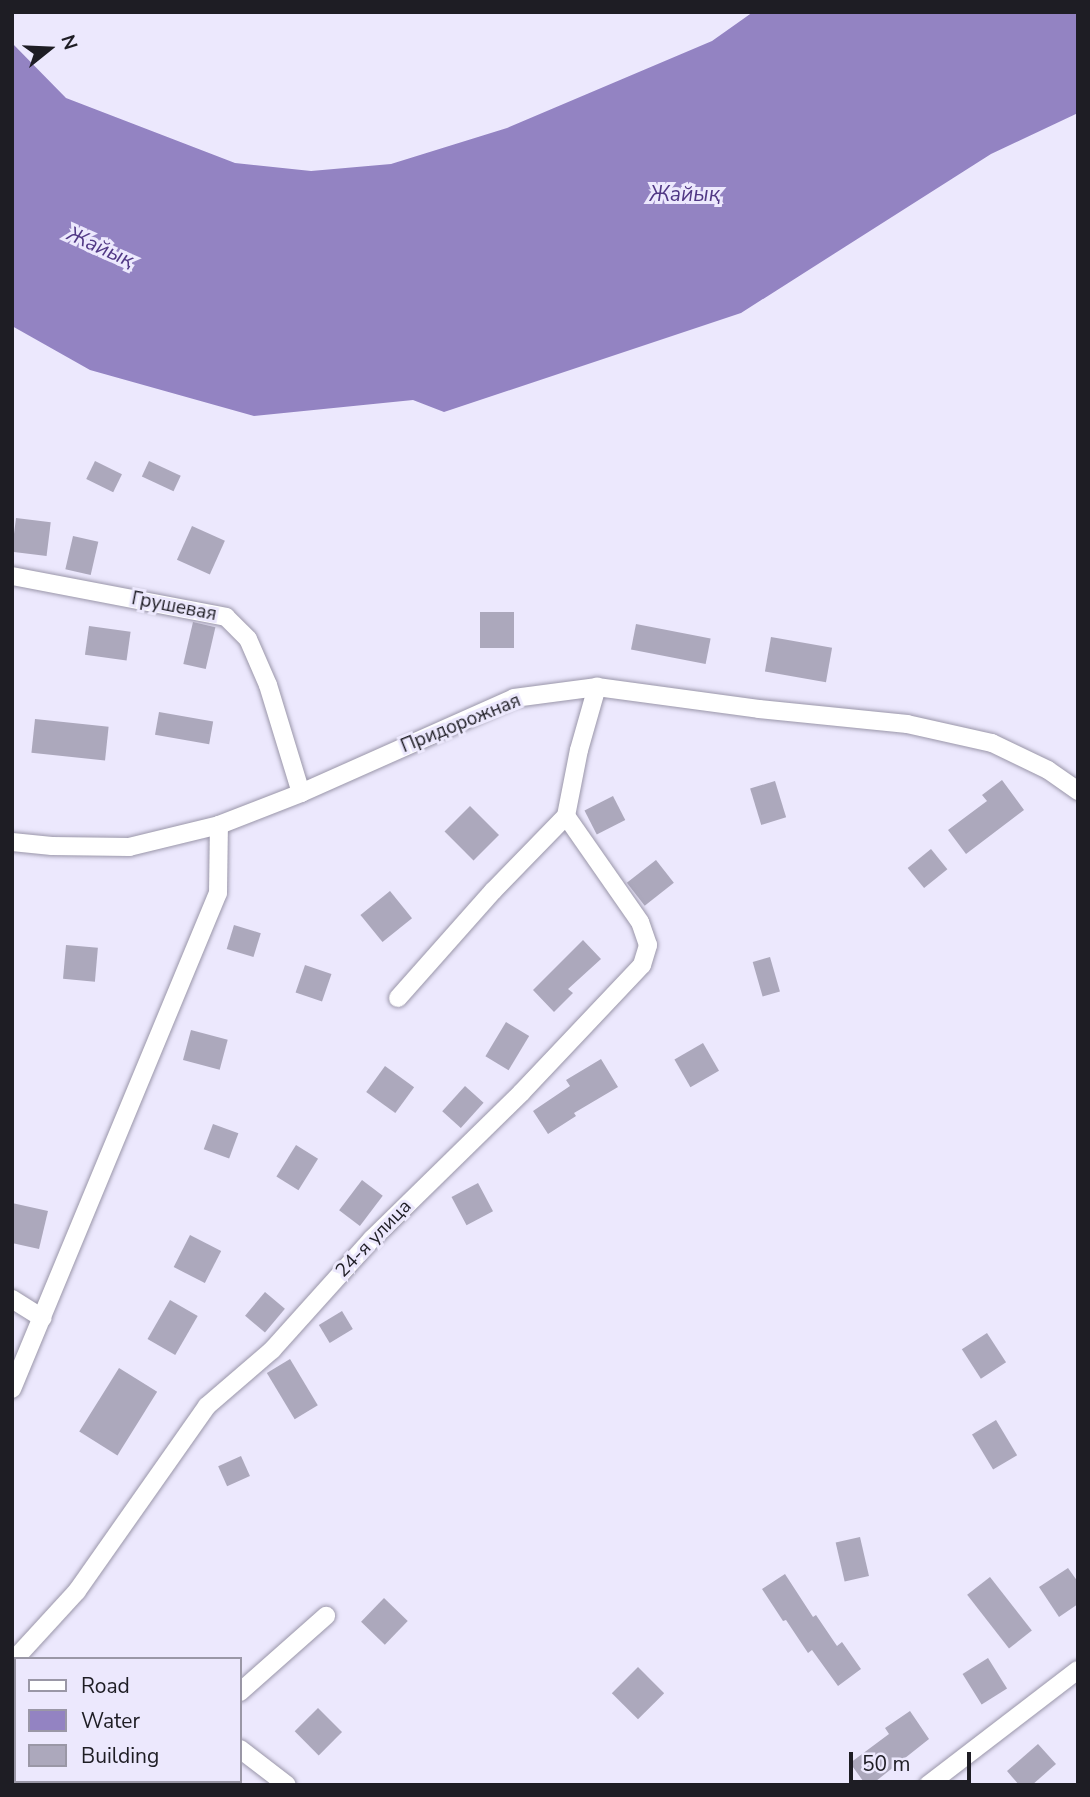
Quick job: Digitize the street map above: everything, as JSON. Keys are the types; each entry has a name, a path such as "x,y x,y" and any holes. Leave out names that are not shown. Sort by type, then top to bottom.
{"street":[{"name":"Грушевая","path":"12,576 226,617 248,639 268,685 301,793"},
{"name":"Придорожная","path":"12,842 52,846 129,847 219,825 301,793 514,698 597,687 759,709 907,724 992,743 1048,770 1078,791"},
{"path":"398,998 493,891 566,816 579,750 597,687"},
{"name":"24-я улица","path":"17,1657 77,1591 207,1406 272,1350 372,1239 521,1093 642,965 648,945 640,922 566,816"},
{"path":"12,1389 218,893 219,825"},
{"path":"12,1299 42,1318"},
{"path":"242,1690 326,1616"},
{"path":"928,1785 1078,1671"},
{"path":"242,1751 287,1785"}],"water":[{"name":"Жайық","path":"753,12 1078,12 1078,113 991,154 741,313 444,412 413,400 254,416 90,370 12,326 12,43 66,98 235,163 311,171 391,164 507,128 712,41"}],"building":[{"path":"95,461 122,474 113,492 86,479"},
{"path":"149,461 181,476 174,491 142,476"},
{"path":"16,518 51,522 47,556 12,552"},
{"path":"192,526 225,541 210,574 177,560"},
{"path":"73,536 98,542 91,575 65,569"},
{"path":"480,612 514,612 514,648 480,648"},
{"path":"193,622 215,627 206,669 183,664"},
{"path":"636,624 711,639 706,664 631,650"},
{"path":"89,626 131,632 127,661 85,655"},
{"path":"771,637 832,648 826,682 765,671"},
{"path":"159,712 213,722 209,744 155,735"},
{"path":"35,719 109,727 105,761 31,753"},
{"path":"1002,780 1024,810 966,854 948,830 987,801 982,795"},
{"path":"775,781 786,817 761,825 750,789"},
{"path":"613,796 625,820 597,835 584,811"},
{"path":"470,806 499,835 474,860 445,831"},
{"path":"931,849 947,869 924,888 908,868"},
{"path":"656,860 674,883 645,906 627,883"},
{"path":"390,891 412,918 382,942 360,915"},
{"path":"234,925 261,933 253,957 227,949"},
{"path":"583,940 601,959 568,989 573,993 554,1012 533,990"},
{"path":"66,945 98,948 95,982 63,979"},
{"path":"770,957 780,992 763,997 753,962"},
{"path":"305,965 331,974 322,1002 296,992"},
{"path":"506,1022 529,1036 509,1070 485,1056"},
{"path":"191,1030 228,1040 220,1070 183,1060"},
{"path":"703,1043 719,1071 690,1087 674,1060"},
{"path":"601,1059 618,1087 574,1113 576,1116 548,1134 533,1111 570,1086 566,1080"},
{"path":"385,1066 414,1087 395,1113 366,1092"},
{"path":"465,1086 484,1103 461,1128 442,1111"},
{"path":"213,1124 238,1133 229,1159 204,1149"},
{"path":"296,1145 318,1159 298,1190 276,1176"},
{"path":"362,1180 383,1196 360,1226 339,1210"},
{"path":"478,1183 493,1211 467,1225 452,1197"},
{"path":"12,1203 48,1211 39,1249 12,1243"},
{"path":"190,1235 221,1251 205,1283 174,1267"},
{"path":"265,1292 285,1309 265,1332 245,1316"},
{"path":"170,1300 198,1316 175,1355 148,1339"},
{"path":"342,1311 353,1329 330,1343 319,1325"},
{"path":"987,1333 1006,1362 981,1379 962,1349"},
{"path":"290,1359 318,1405 295,1419 267,1373"},
{"path":"119,1368 157,1392 117,1455 79,1432"},
{"path":"996,1420 1017,1455 993,1470 972,1434"},
{"path":"241,1456 250,1476 227,1486 218,1466"},
{"path":"860,1537 869,1576 845,1582 836,1543"},
{"path":"1068,1568 1078,1582 1078,1604 1059,1617 1039,1587"},
{"path":"785,1574 813,1617 816,1615 837,1646 842,1642 861,1669 838,1686 812,1650 808,1653 762,1589"},
{"path":"990,1577 1032,1631 1009,1648 967,1595"},
{"path":"384,1598 408,1621 385,1645 361,1622"},
{"path":"988,1658 1007,1689 982,1704 963,1674"},
{"path":"638,1667 664,1693 638,1719 612,1693"},
{"path":"318,1708 342,1732 319,1755 295,1731"},
{"path":"910,1711 929,1739 871,1785 866,1785 850,1763 889,1734 885,1728"},
{"path":"1038,1744 1056,1764 1032,1785 1019,1785 1007,1771"}]}
